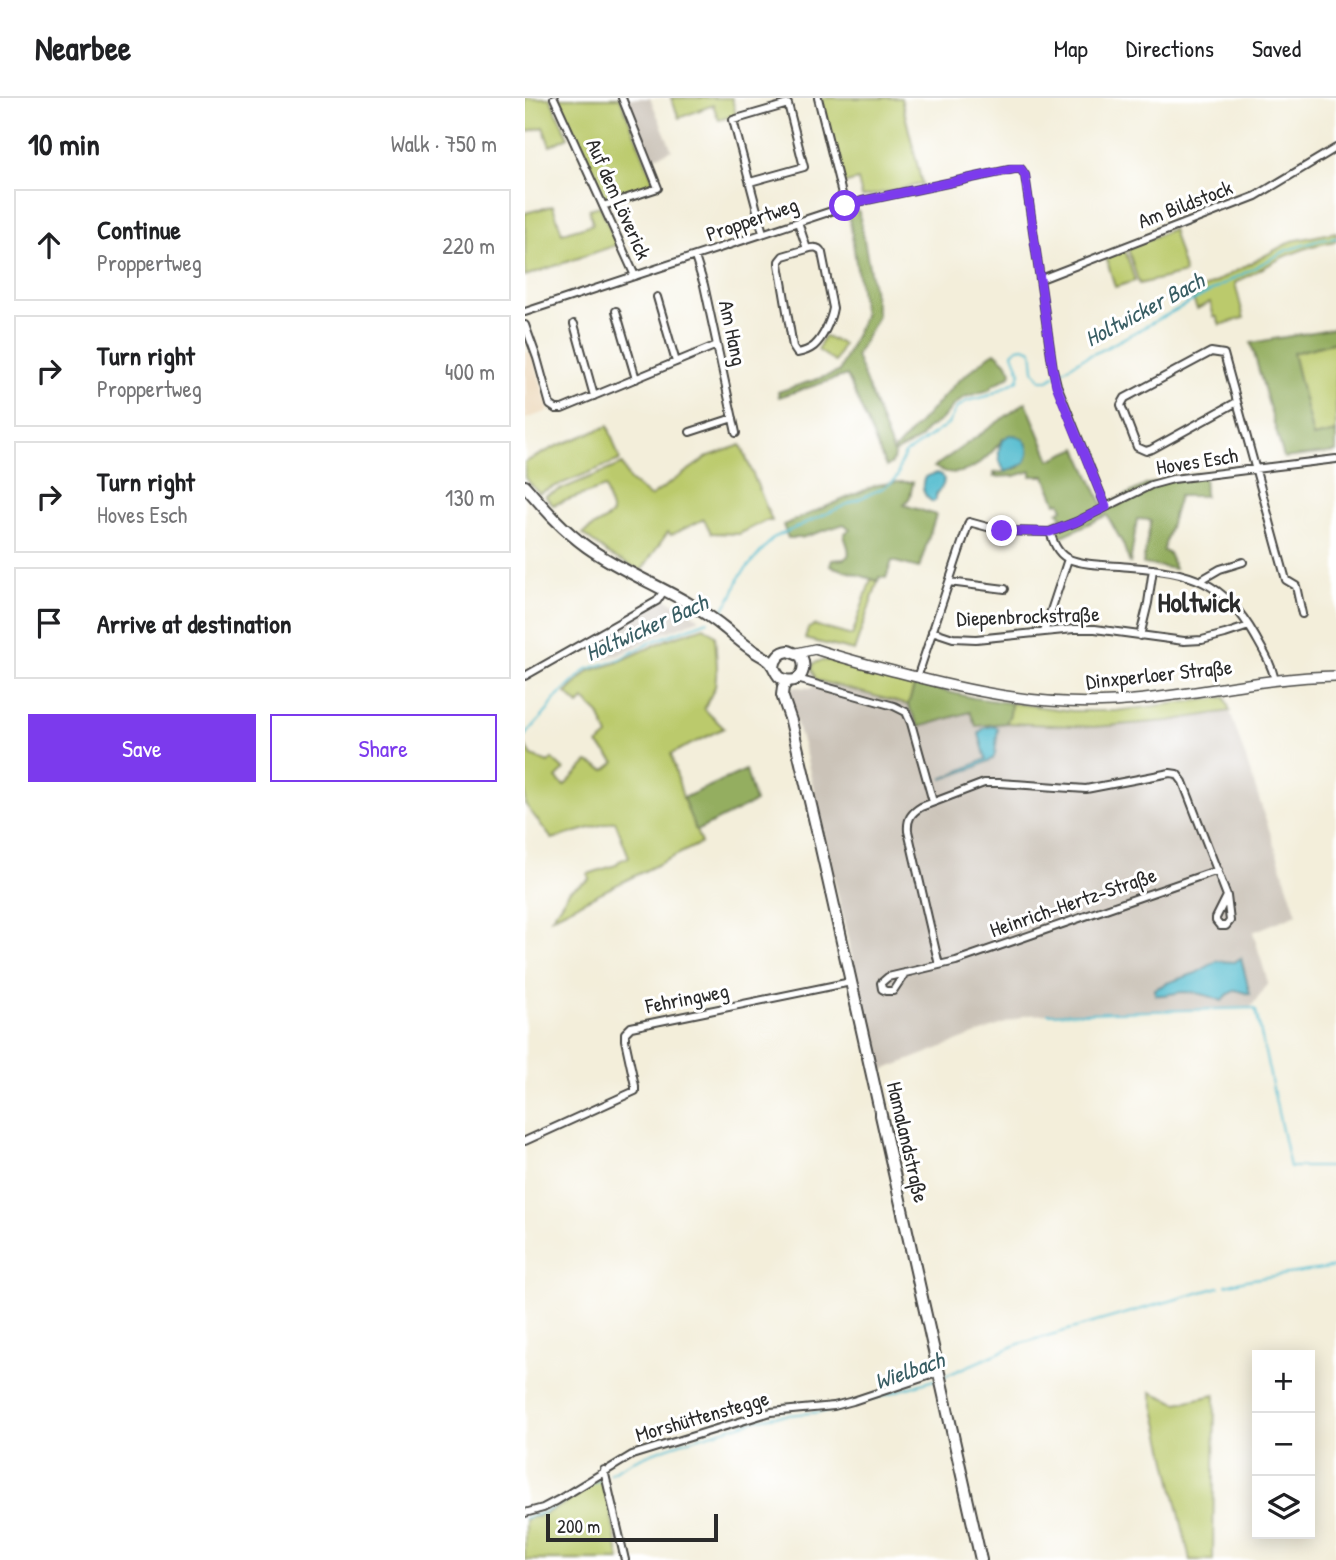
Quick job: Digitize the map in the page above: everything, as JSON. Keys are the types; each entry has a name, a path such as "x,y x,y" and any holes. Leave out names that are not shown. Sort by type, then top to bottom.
{"main road":[{"path":"525,486 558,522 586,546 713,618 750,649 791,673"},
{"path":"741,641 774,655 789,651 797,653 801,656 791,673"},
{"name":"Dinxperloer Straße","path":"797,653 815,649 917,678 1008,697 1074,702 1160,697 1275,680 1336,676"},
{"path":"791,673 809,656 824,652"},
{"path":"779,655 791,673"},
{"name":"Hamalandstraße","path":"791,673 783,687 782,695 791,721 818,835 981,1560"}],"street":[{"name":"Auf dem Löverick","path":"554,98 635,276"},
{"path":"603,206 658,188 622,98"},
{"path":"818,98 845,206"},
{"path":"750,181 804,167 787,104 733,120 763,233"},
{"name":"Am Bildstock","path":"1041,279 1256,196 1336,148"},
{"name":"Proppertweg","path":"525,312 862,201 1021,169 1025,175 1056,385 1106,507"},
{"path":"798,222 807,249"},
{"path":"817,247 822,253 833,309 816,344 797,353 793,347 779,261 783,256 807,249 817,247"},
{"name":"Am Hang","path":"695,257 704,285 736,433"},
{"path":"657,297 676,362"},
{"path":"616,311 636,379"},
{"path":"574,324 594,396"},
{"path":"525,325 550,405 556,409 562,409 717,345"},
{"path":"1237,402 1146,451 1137,447 1122,409 1125,398 1211,352 1224,354 1286,580 1296,586 1302,614"},
{"path":"689,432 733,418"},
{"name":"Hoves Esch","path":"917,678 969,522 1002,531 1050,532 1151,485 1336,459"},
{"path":"1050,532 1053,543 1068,559 1184,574 1201,580 1218,591 1237,608 1249,626 1271,665 1275,680"},
{"path":"1044,632 1068,559"},
{"path":"1201,580 1220,569 1243,562"},
{"path":"1140,636 1153,569"},
{"path":"949,582 1005,589"},
{"path":"525,676 657,601 665,589"},
{"name":"Diepenbrockstraße","path":"932,631 953,638 976,639 1094,629 1174,641 1202,640 1249,626"},
{"path":"791,673 815,684 894,706 906,712 933,802"},
{"path":"939,965 908,831 908,821 914,811 984,783 1086,789 1170,774 1179,776 1227,896"},
{"name":"Heinrich-Hertz-Straße","path":"905,973 990,950 1217,870"},
{"name":"Fehringweg","path":"525,1141 635,1091 625,1040 625,1032 631,1027 851,982"},
{"name":"Morshüttenstegge","path":"525,1513 558,1500 632,1455 771,1412 834,1406 941,1375"},
{"path":"604,1470 625,1560"}],"shaded area":[{"path":"624,98 650,98 672,150 650,159"},
{"path":"532,351 549,411 525,419 525,353"},
{"path":"663,597 700,619 604,659 597,649 607,637 605,634"},
{"path":"816,680 908,705 919,727 970,712 977,726 1006,723 1094,727 1168,721 1230,711 1297,914 1253,932 1268,983 1251,1007 1026,1015 878,1072 805,751 788,695 792,688 812,688"}],"green space":[{"path":"525,98 550,98 568,137 550,146 543,127 525,132"},
{"path":"558,98 620,98 656,187 605,203"},
{"path":"671,98 732,98 736,115 719,120 713,105 679,118"},
{"path":"820,98 901,98 922,184 862,197 858,180 843,184"},
{"path":"553,206 562,233 593,224 589,209 600,206 617,245 525,276 525,213"},
{"path":"853,207 859,212 878,316 856,356 893,452 957,382 990,355 995,352 1011,371 1010,376 989,390 965,397 926,430 920,439 895,453 892,463 886,467 847,375 779,397 778,392 839,372 864,316 848,209"},
{"path":"1172,229 1185,273 1139,284 1128,249"},
{"path":"1336,232 1336,241 1312,246 1283,257 1235,283 1244,318 1220,325 1217,317 1214,317 1210,302 1197,309 1191,295 1292,241"},
{"path":"1122,248 1135,281 1115,287 1106,257"},
{"path":"1336,328 1336,342 1293,353 1313,437 1336,432 1336,452 1284,458 1251,343"},
{"path":"824,336 843,344 835,362 818,350"},
{"path":"1336,342 1336,432 1313,437 1293,353"},
{"path":"1026,402 1050,460 1077,448 1103,506 1148,484 1204,473 1205,496 1179,496 1163,551 1169,553 1175,569 1143,564 1151,520 1137,519 1130,564 1123,544 1107,515 1058,538 1053,522 1063,517 1058,512 1063,509 1060,502 1056,503 1045,476 1031,476 1031,471 1015,476 994,477 994,473 1020,467 1003,439 982,462 965,471 945,472 934,467"},
{"path":"608,426 620,460 539,493 525,478 525,462"},
{"path":"741,445 772,521 765,521 739,534 711,533 704,519 671,535 668,532 641,571 608,554 583,534 612,514 605,487 553,505 545,496 622,464 630,481 650,497 709,456"},
{"path":"913,482 910,497 904,505 936,515 919,568 892,561 886,578 879,577 878,581 830,566 832,560 844,559 849,553 844,534 850,529 844,524 801,538 788,538 783,525 877,485"},
{"path":"871,579 878,581 854,651 805,639 808,629 814,625 852,636"},
{"path":"704,627 715,635 717,667 715,687 704,709 724,728 671,754 683,798 701,843 552,917 570,890 589,880 588,874 616,865 629,857 615,821 552,839 525,804 525,745 532,756 548,763 552,759 564,770 556,778 564,786 588,762 605,770 615,762 598,744 608,736 599,714 584,700 579,705 566,693 589,671 616,663 668,639"},
{"path":"831,660 915,684 908,705 816,680 812,669 814,663"},
{"path":"915,684 974,698 1011,703 1010,714 1006,723 976,726 970,712 919,727 908,705"},
{"path":"1225,697 1230,711 1168,721 1094,727 1006,723 1011,703 1072,711 1115,711"},
{"path":"746,770 755,802 696,831 683,798"},
{"path":"1151,1392 1178,1403 1215,1395 1213,1560 1190,1560"},
{"path":"602,1479 620,1560 525,1560 525,1519 553,1510"}],"water":[{"path":"1009,435 1024,440 1028,453 1024,464 1005,472 1000,462 999,447"},
{"path":"936,473 942,475 944,480 933,502 925,495 923,484 925,477"},
{"path":"988,727 998,728 993,759 942,779 986,759 979,734"},
{"path":"1241,958 1250,994 1236,990 1222,1001 1183,992 1155,995 1155,989 1196,973 1217,961 1234,962"}],"waterway":[{"name":"Holtwicker Bach","path":"716,616 732,596 740,576 773,538 894,481 905,454 948,424 956,409 967,401 988,396 1018,380 1020,372 1013,353 1018,348 1032,350 1034,370 1040,380 1048,380 1083,358 1287,250 1336,238"},
{"name":"Holtwicker Bach","path":"525,736 555,699 587,669 620,659 653,641 708,621"},
{"path":"1048,1014 1253,1008 1256,1011 1290,1167 1336,1167"},
{"name":"Wielbach","path":"1226,1285 1336,1267"},
{"name":"Wielbach","path":"943,1377 1019,1344 1219,1287"},
{"name":"Wielbach","path":"609,1474 644,1456 682,1442 760,1419 832,1411 934,1380"},
{"name":"Wielbach","path":"525,1518 545,1512 601,1479"}],"district":[{"name":"Holtwick","path":"1199,602"}],"route":[{"path":"845,206 1014,169 1021,169 1025,175 1056,385 1106,507 1050,532 1002,531"}]}
